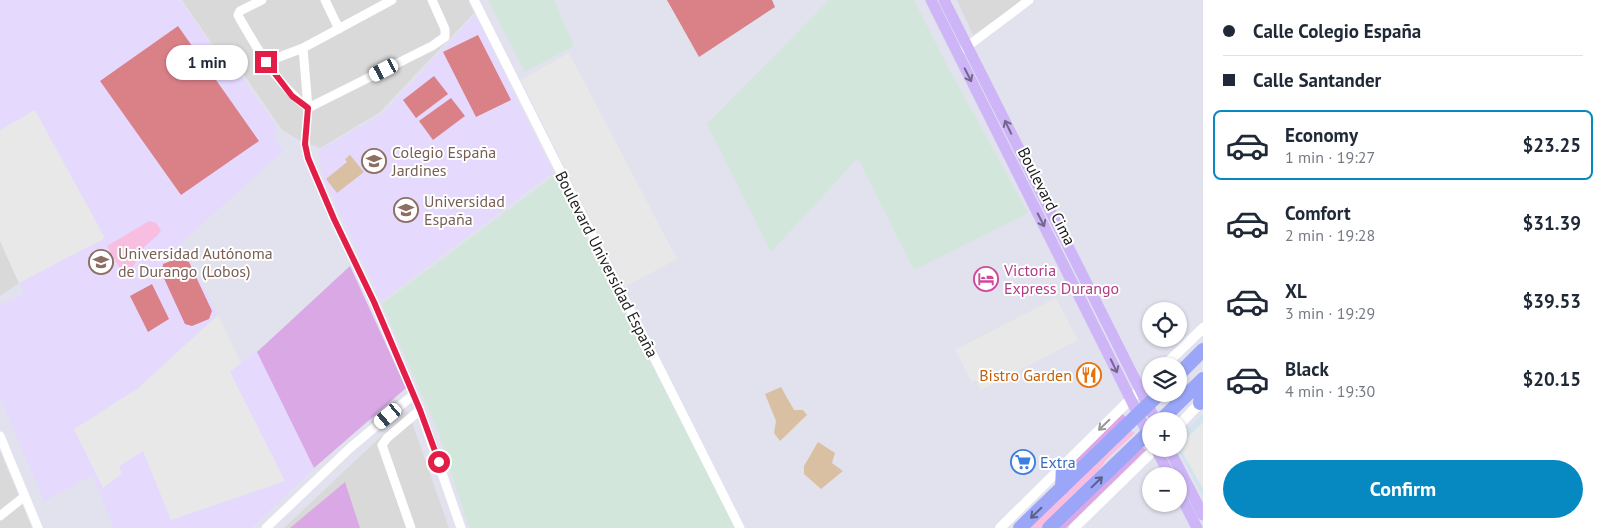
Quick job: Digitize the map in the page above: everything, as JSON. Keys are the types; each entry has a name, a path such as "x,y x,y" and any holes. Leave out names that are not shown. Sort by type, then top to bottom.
{"main road":[{"name":"Boulevard Cima","path":"938,2 968,46 1086,286 1140,390 1143,412"},
{"name":"Boulevard Cima","path":"938,2 958,54 1130,400 1146,412"},
{"path":"1187,366 1203,350"},
{"path":"1202,402 1203,379"},
{"path":"1169,412 1203,379"},
{"path":"1020,528 1149,402"},
{"path":"1049,528 1142,442"},
{"path":"1173,457 1203,515"},
{"path":"1062,488 1063,466"},
{"path":"1187,508 1197,528"}],"street":[{"path":"262,0 240,11 238,15 266,62 292,96 308,108"},
{"path":"325,0 339,29"},
{"path":"266,62 303,48 392,0"},
{"path":"308,108 432,46 446,37 444,25 432,0"},
{"name":"Boulevard Universidad España","path":"474,0 740,528"},
{"path":"958,54 1029,0"},
{"path":"303,48 308,108 305,144 308,158 334,219 374,302 420,410 461,528"},
{"path":"1173,357 1203,328"},
{"path":"1000,528 1140,390"},
{"path":"266,528 350,448 413,395"},
{"path":"1187,417 1202,402"},
{"path":"411,528 382,445 387,438 420,410"},
{"path":"0,436 38,528"},
{"path":"1074,528 1147,457"},
{"path":"0,516 25,496"}],"shaded area":[{"name":"Universidad Autónoma de Durango (Lobos)","path":"0,0 180,0 221,59 227,56 276,126 276,140 283,151 182,242 241,363 257,351 314,468 251,528 114,528 92,475 44,501 0,397 0,305 24,293 0,241"},
{"path":"182,0 468,0 474,13 380,112 320,148 299,140 282,130 227,50 219,54"},
{"path":"488,0 554,0 574,46 525,72"},
{"path":"667,0 772,0 775,7 699,57"},
{"path":"829,0 914,0 949,69 1028,213 914,270 858,158 771,252 707,124"},
{"path":"957,0 1024,0 973,35"},
{"path":"475,15 553,172 381,301 322,175 319,150 381,115"},
{"path":"178,26 259,141 181,195 100,81"},
{"path":"478,35 511,100 476,117 443,52"},
{"path":"569,53 677,259 625,287 521,80"},
{"path":"434,76 448,94 416,118 403,100"},
{"path":"451,98 465,116 433,140 419,121"},
{"path":"35,110 105,238 19,283 0,241 0,130"},
{"path":"350,155 364,172 337,193 326,179 347,162 345,159"},
{"path":"554,176 736,528 469,528 438,431 382,304"},
{"path":"149,221 156,223 161,230 145,246 126,279 107,246"},
{"path":"0,241 19,283 0,296"},
{"path":"178,258 189,262 212,311 209,319 192,326 185,324 162,274 163,264"},
{"path":"350,266 406,388 314,468 257,352"},
{"path":"152,284 169,319 148,332 130,296"},
{"path":"1056,298 1078,340 981,390 976,380 972,382 955,350"},
{"path":"218,315 241,363 230,372 285,481 171,520 143,451 119,466 122,474 103,488 74,429 137,389"},
{"path":"781,387 794,410 803,410 807,415 780,441 774,433 776,421 765,394"},
{"path":"408,411 449,528 284,528"},
{"path":"1121,413 1126,417 1066,476 1072,463"},
{"path":"1203,414 1203,496 1182,457 1187,457 1187,431"},
{"path":"1203,422 1203,489 1185,457 1187,457 1187,438"},
{"path":"1130,430 1135,433 1106,460 1097,473 1045,528 1028,528"},
{"path":"818,442 835,453 832,463 843,471 821,489 804,474 804,466"},
{"path":"1140,446 1142,447 1142,454 1066,528 1057,528"},
{"path":"0,451 32,528 0,528"},
{"path":"345,482 360,528 290,528"}],"place":[{"name":"Colegio España Jardines","path":"374,161"},
{"name":"Universidad España","path":"406,210"},
{"name":"Universidad Autónoma de Durango (Lobos)","path":"101,262"},
{"name":"Victoria Express Durango","path":"986,279"},
{"name":"Bistro Garden","path":"1089,375"},
{"name":"Extra","path":"1023,462"}],"route":[{"path":"266,62 292,96 308,108 305,144 308,158 334,219 374,302 420,410 439,462"}]}
